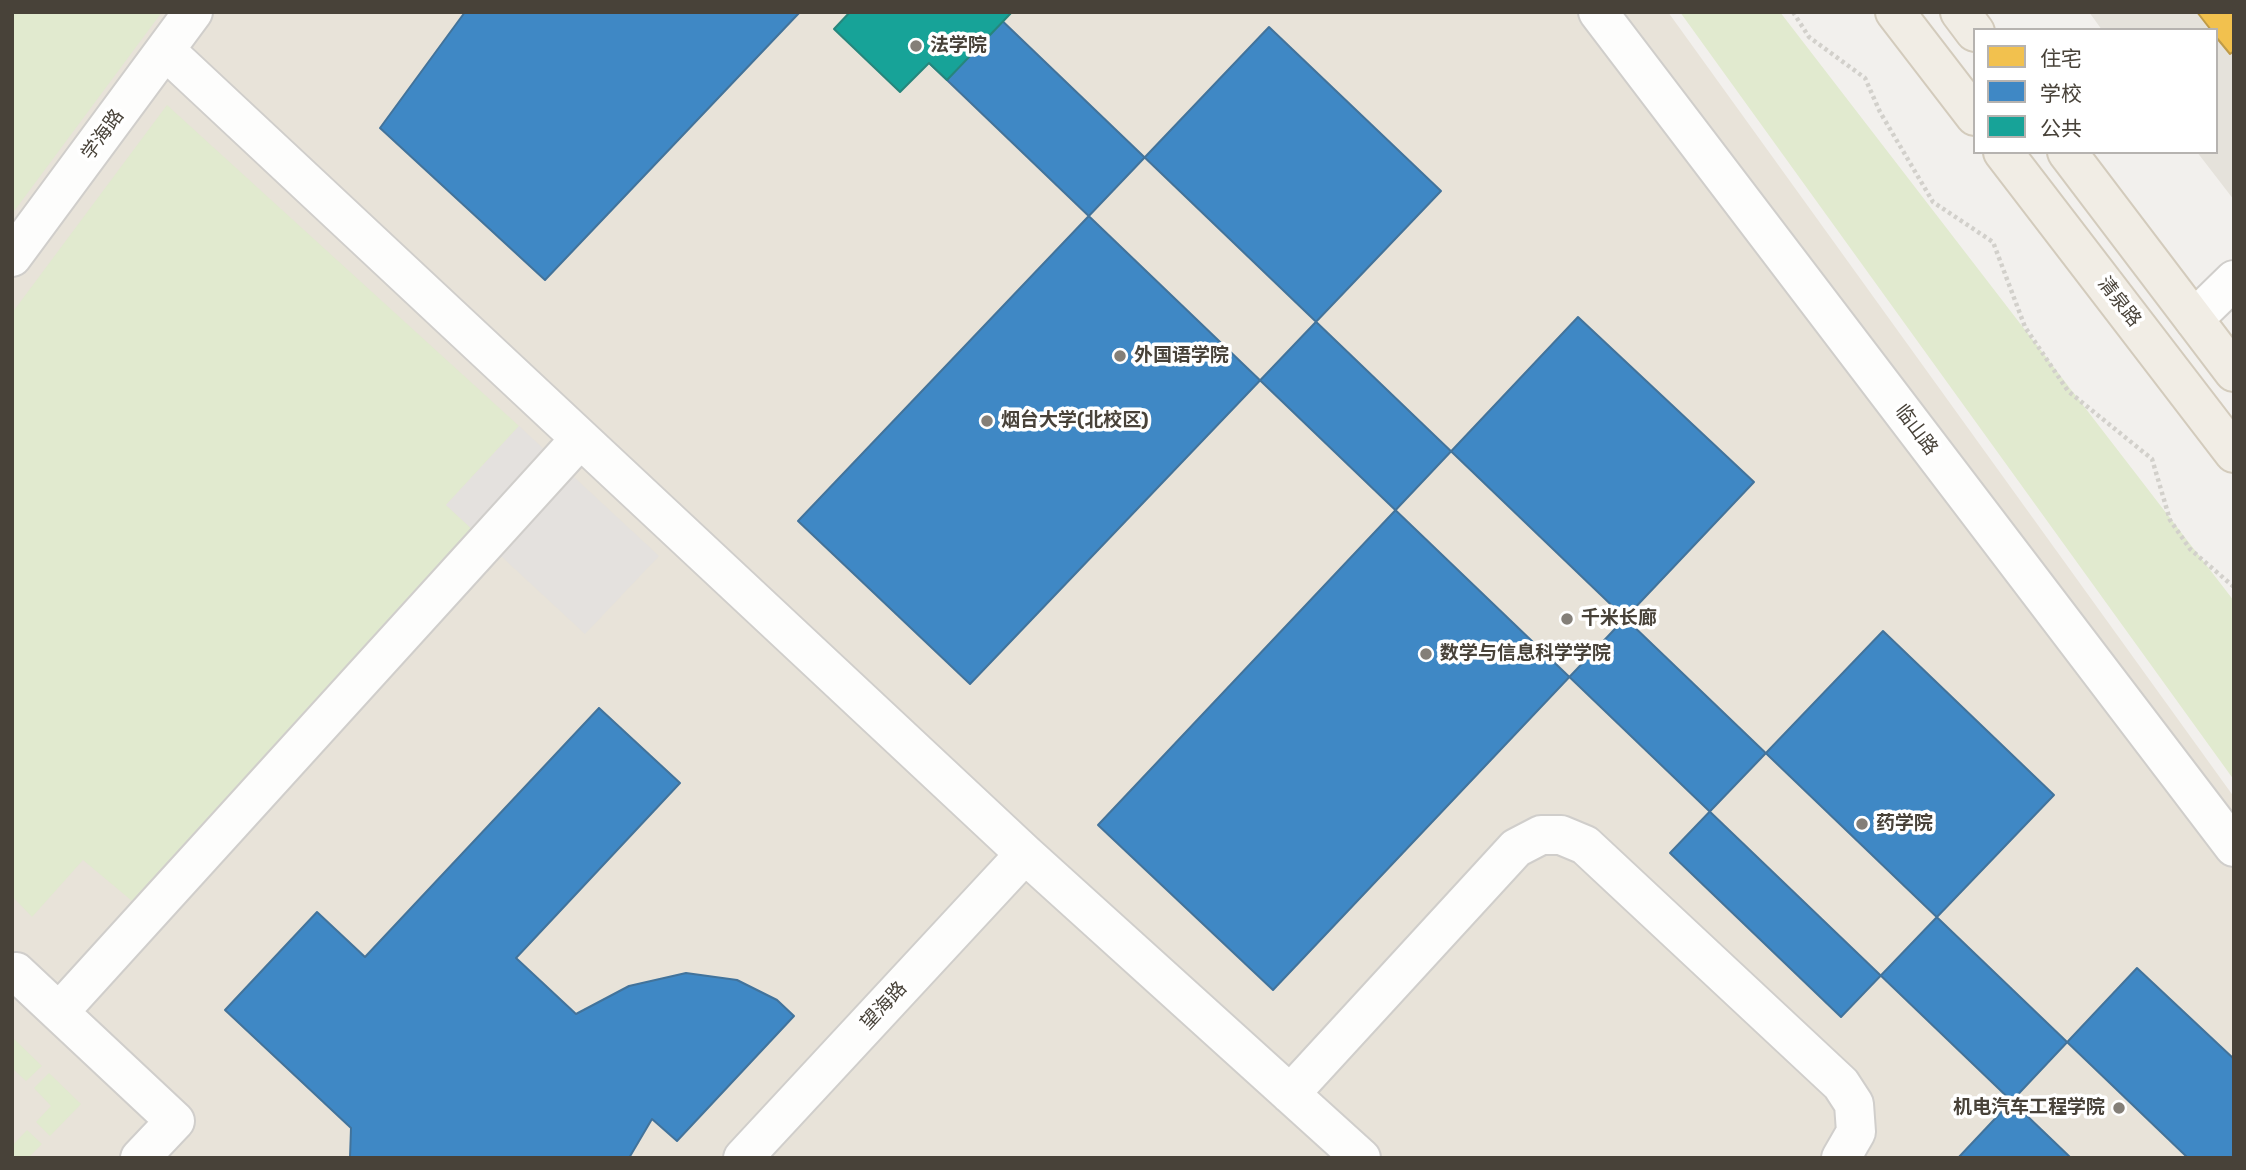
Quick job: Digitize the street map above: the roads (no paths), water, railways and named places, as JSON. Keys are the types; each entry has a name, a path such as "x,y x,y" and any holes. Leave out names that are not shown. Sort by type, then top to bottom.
{"main road":[{"path":"1895,12 1973,113"},
{"path":"1960,12 1973,29"},
{"name":"清泉路","path":"2005,154 2234,453"},
{"path":"2069,154 2234,372"}],"lane":[{"name":"学海路","path":"12,257 193,12"},
{"name":"临山路","path":"1598,12 2234,848"},
{"path":"165,50 1025,854 1361,1158"},
{"path":"2194,319 2234,280"},
{"path":"59,1012 580,439"},
{"path":"1290,1094 1516,848 1541,835 1561,835 1585,845 1841,1084 1854,1104 1856,1132 1841,1158"},
{"name":"望海路","path":"743,1158 1025,854"},
{"path":"12,975 16,972 175,1121 140,1158"}],"place":[{"name":"法学院","path":"916,46"},
{"name":"外国语学院","path":"1120,356"},
{"name":"烟台大学(北校区)","path":"987,421"},
{"name":"千米长廊","path":"1567,619"},
{"name":"数学与信息科学学院","path":"1426,654"},
{"name":"药学院","path":"1862,824"},
{"name":"机电汽车工程学院","path":"2119,1108"}]}
